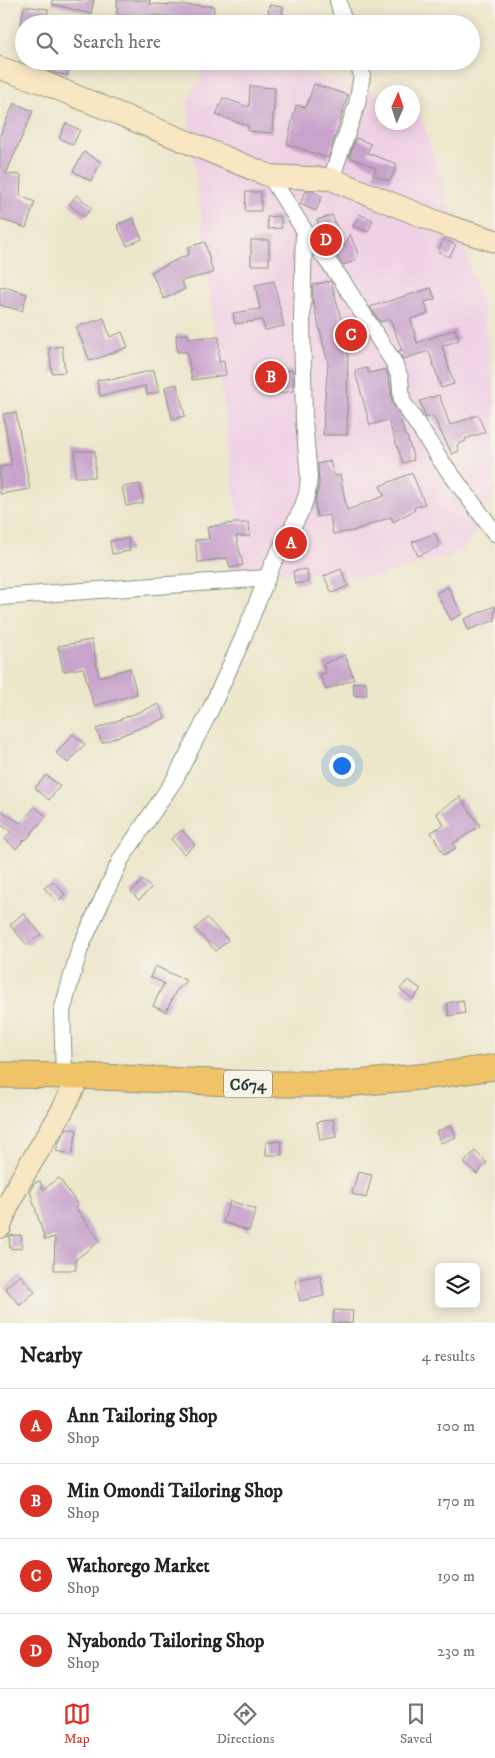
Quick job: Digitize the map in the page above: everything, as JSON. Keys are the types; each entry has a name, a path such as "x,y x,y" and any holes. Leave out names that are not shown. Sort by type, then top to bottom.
{"main road":[{"name":"C674","path":"0,1075 72,1076 253,1084 346,1084 439,1075 495,1067"}],"street":[{"path":"338,0 342,15"},
{"path":"0,68 44,83 270,176 331,179 447,226 495,240"},
{"path":"331,179 357,104 362,75 360,70"},
{"path":"270,176 304,230 341,279 394,363 400,378 402,401 442,462 495,533"},
{"path":"0,1228 14,1192 61,1112 72,1076 62,1011 80,948 121,858 175,779 204,723 242,640 273,562 302,509 307,494 309,477 304,421 302,330 304,230"},
{"path":"0,597 267,578"}],"shaded area":[{"path":"204,70 297,70 375,93 375,130 420,130 420,114 483,307 495,400 495,491 463,552 375,577 244,571 187,102"}],"building":[{"path":"52,0 94,0 91,14 52,4"},
{"path":"117,0 150,0 149,4 214,6 214,15 117,15"},
{"path":"269,5 283,7 283,15 268,15"},
{"path":"24,6 48,9 48,15 22,15"},
{"path":"48,70 69,70 68,75"},
{"path":"314,84 348,95 328,158 287,144 296,105 306,107"},
{"path":"250,86 275,88 272,133 248,131 248,126 216,115 223,98 249,107"},
{"path":"14,103 33,111 6,174 21,175 20,196 35,202 26,228 0,219 0,135"},
{"path":"66,123 80,130 73,145 59,138"},
{"path":"356,138 371,144 367,153 397,164 390,181 373,175 376,168 349,157"},
{"path":"84,152 101,162 91,181 73,171"},
{"path":"306,191 312,191 322,196 316,211 300,204"},
{"path":"246,192 261,192 261,211 245,211"},
{"path":"77,195 92,208 84,217 69,204"},
{"path":"359,214 373,220 368,232 353,226"},
{"path":"332,215 344,247 350,234 358,254 355,261 343,265 332,248 326,243 317,220"},
{"path":"280,216 282,228 268,229 267,217"},
{"path":"133,218 142,239 127,246 117,225"},
{"path":"444,239 456,245 449,257 438,251"},
{"path":"251,240 269,240 269,265 251,265"},
{"path":"205,242 213,273 181,281 185,289 164,299 151,272 189,254 188,247"},
{"path":"274,281 284,326 265,330 262,320 235,324 233,313 260,309 255,285"},
{"path":"330,281 348,348 347,435 323,435 328,363 312,298 313,285"},
{"path":"0,287 27,294 22,311 0,305"},
{"path":"431,288 435,299 425,302 428,314 411,319 417,343 455,329 459,340 442,346 454,384 441,388 429,351 403,359 398,351 402,350 390,319 380,322 370,307"},
{"path":"104,318 110,337 122,332 128,347 90,361 76,327"},
{"path":"188,334 189,338 219,337 219,362 224,361 226,375 192,380 187,352 177,352 176,335"},
{"path":"62,346 65,372 52,373 49,348"},
{"path":"367,368 369,373 386,369 391,387 392,402 400,416 414,460 403,463 388,420 370,425 355,371"},
{"path":"154,370 159,392 147,395 145,386 100,396 97,380 110,378 110,380"},
{"path":"293,370 293,391 268,395 265,373"},
{"path":"177,384 185,416 172,419 165,387"},
{"path":"439,395 450,425 478,415 485,432 465,439 466,441 457,445 459,451 452,454 433,416 426,418 420,401"},
{"path":"16,412 30,489 0,494 0,467 12,465 3,414"},
{"path":"75,451 95,451 95,477 75,477"},
{"path":"330,461 334,476 340,475 347,510 384,496 380,486 412,473 425,504 413,508 415,510 393,522 391,517 353,531 333,534 330,515 317,517 315,502 319,484 318,464"},
{"path":"140,484 143,503 126,506 122,487"},
{"path":"249,523 250,536 236,536 243,565 230,568 227,558 198,562 195,540 209,539 207,527"},
{"path":"435,533 440,546 418,556 412,542"},
{"path":"128,538 130,551 112,554 110,541"},
{"path":"307,569 308,582 295,584 293,571"},
{"path":"341,569 348,586 332,593 324,576"},
{"path":"448,587 462,614 451,620 436,593"},
{"path":"495,606 495,620 468,630 464,619"},
{"path":"92,640 99,677 130,668 137,694 94,706 83,668 63,671 58,646"},
{"path":"345,655 354,679 326,690 320,675 326,673 323,664"},
{"path":"366,682 367,695 354,696 353,683"},
{"path":"159,704 165,718 102,743 96,729"},
{"path":"73,734 85,744 68,763 56,753"},
{"path":"46,775 60,786 49,800 35,788"},
{"path":"460,797 480,826 453,844 456,848 444,855 431,832 444,825 436,813"},
{"path":"35,807 46,816 16,849 5,839 11,832 0,824 0,810 20,823"},
{"path":"182,830 195,845 184,854 171,839"},
{"path":"143,880 151,888 139,900 131,892"},
{"path":"53,881 65,894 57,902 44,888"},
{"path":"23,913 41,934 27,945 10,925"},
{"path":"207,918 228,940 216,951 195,929"},
{"path":"155,966 187,981 176,991 166,1012 153,1006 164,983 150,977"},
{"path":"408,980 421,989 413,999 400,989"},
{"path":"463,1000 465,1013 449,1016 447,1003"},
{"path":"333,1119 336,1137 320,1140 317,1122"},
{"path":"451,1125 456,1137 441,1143 436,1132"},
{"path":"67,1128 77,1130 72,1154 56,1151"},
{"path":"281,1141 282,1155 266,1155 266,1142"},
{"path":"475,1151 487,1163 477,1174 464,1163"},
{"path":"358,1172 372,1175 366,1198 352,1194"},
{"path":"59,1178 78,1205 75,1207 100,1241 76,1259 76,1270 54,1270 55,1237 45,1240 30,1191 34,1183 40,1181 43,1190"},
{"path":"230,1201 256,1209 249,1231 223,1222"},
{"path":"21,1235 22,1248 10,1249 9,1236"},
{"path":"20,1275 35,1292 20,1305 5,1288"},
{"path":"320,1275 324,1296 300,1301 295,1280"},
{"path":"334,1310 353,1311 352,1323 333,1323"}],"place":[{"name":"Nyabondo Tailoring Shop","path":"326,240"},
{"name":"Wathorego Market","path":"351,335"},
{"name":"Min Omondi Tailoring Shop","path":"271,377"},
{"name":"Ann Tailoring Shop","path":"291,543"}]}
